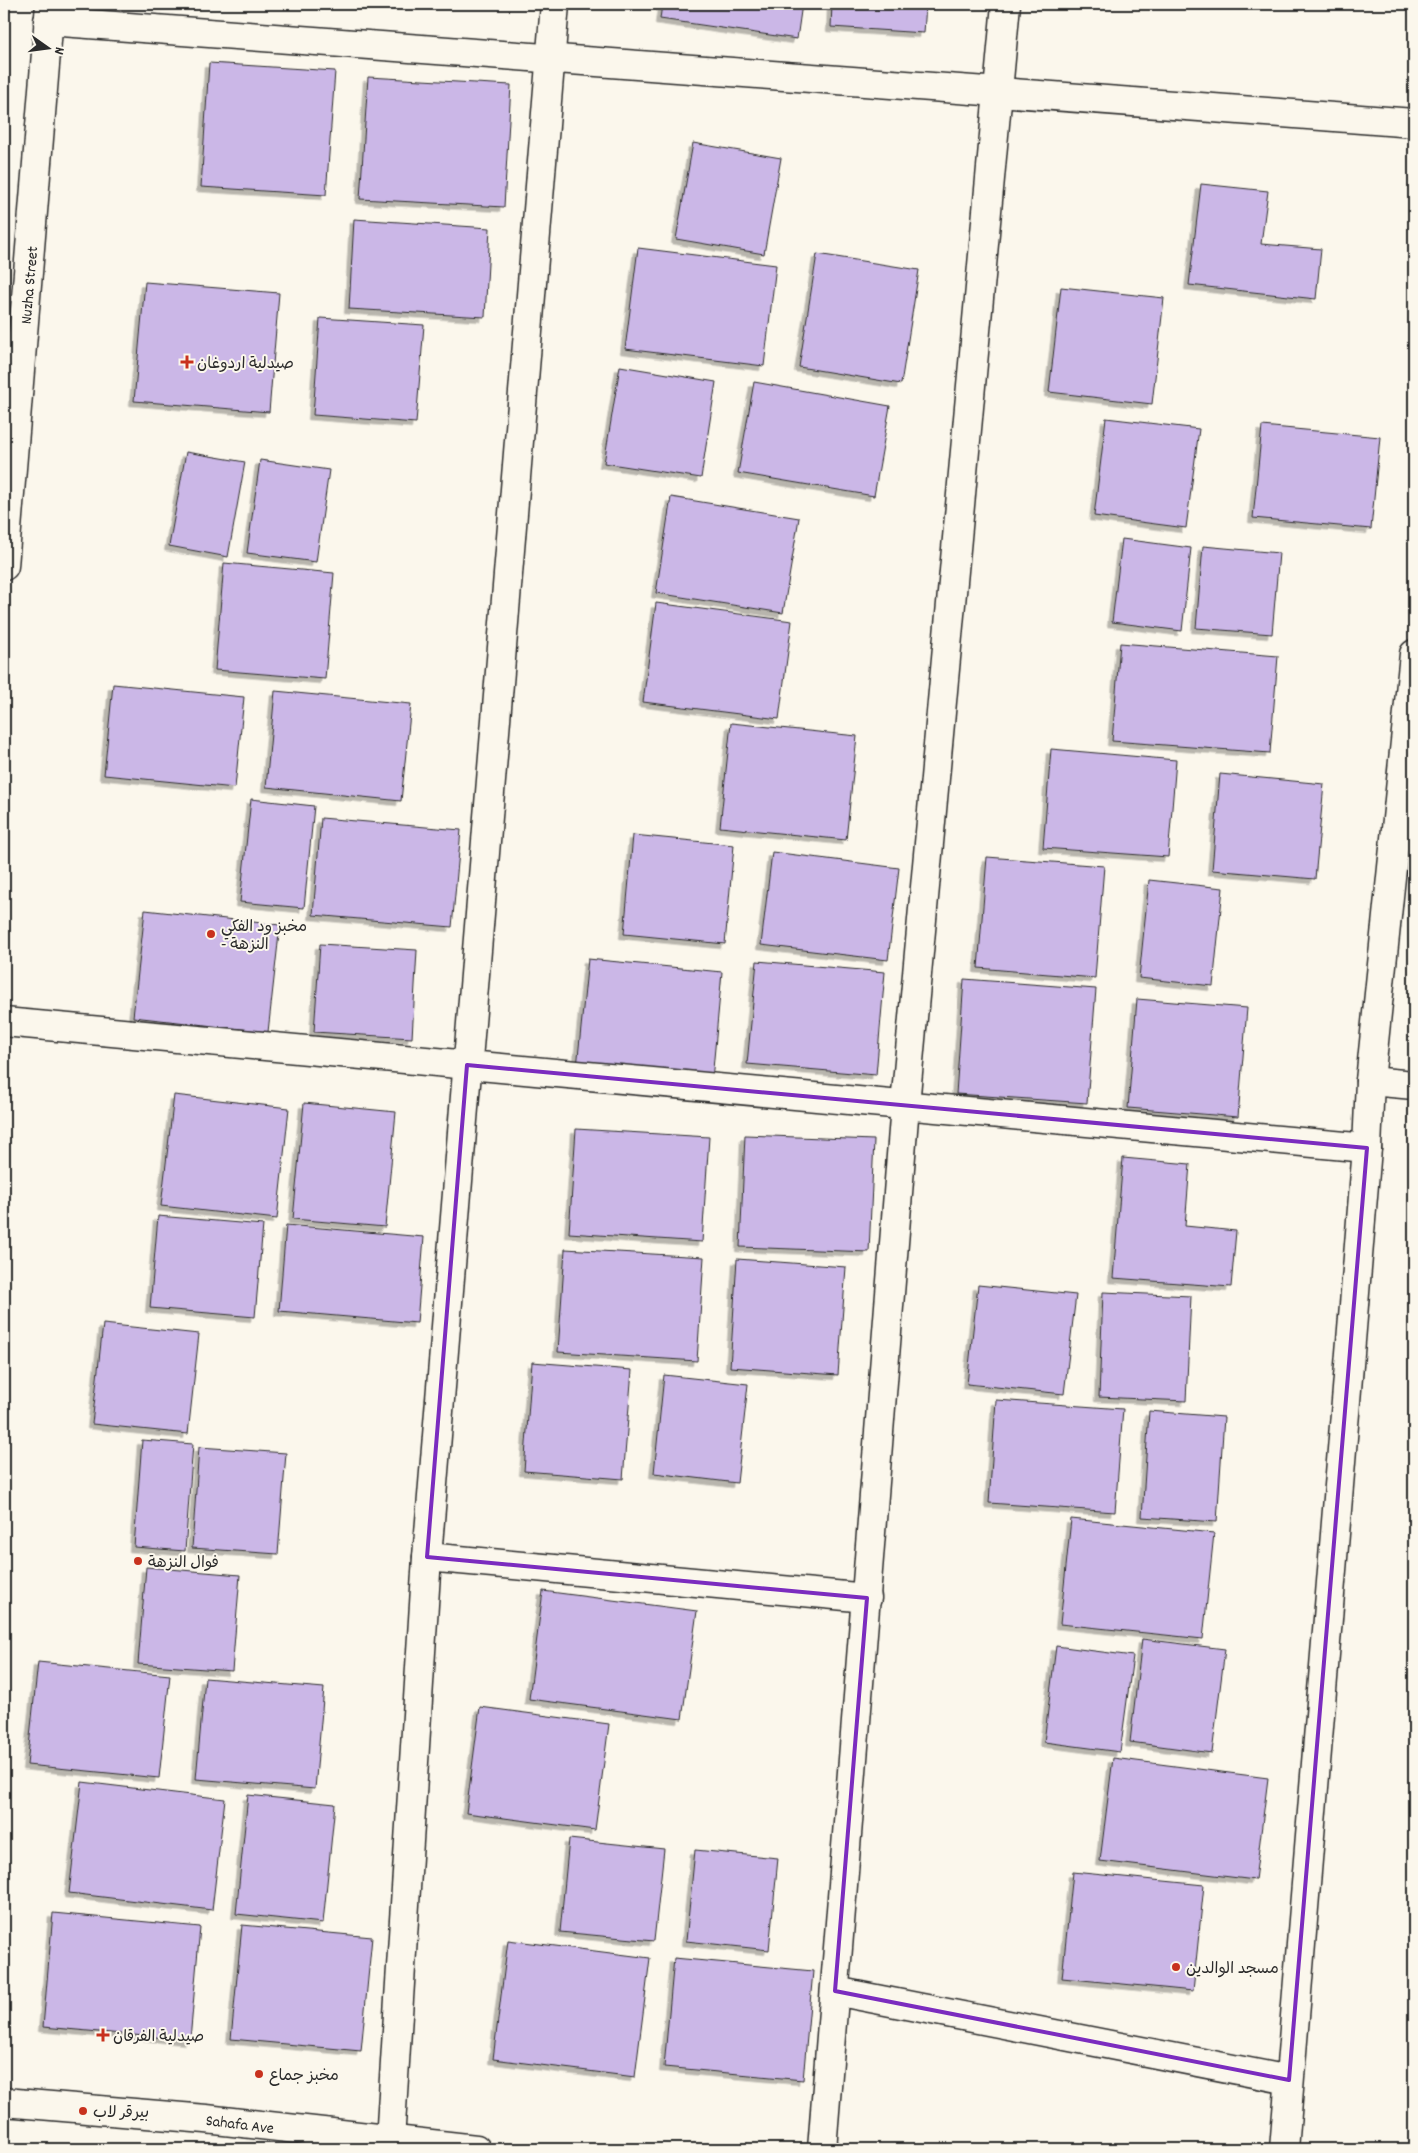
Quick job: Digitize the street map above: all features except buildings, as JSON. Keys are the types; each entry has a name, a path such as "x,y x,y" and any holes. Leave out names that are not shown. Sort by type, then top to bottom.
{"street":[{"path":"390,2141 427,1557 556,4"},
{"path":"822,2149 906,1105 1006,4"},
{"path":"49,13 551,58 1414,123"},
{"name":"Nuzha Street","path":"4,566 49,13"},
{"path":"1284,2149 1367,1148 1370,1082 1414,654"},
{"path":"4,1022 1367,1148"},
{"path":"1370,1082 1414,1085"},
{"path":"427,1557 867,1598"},
{"path":"835,1991 1289,2080"},
{"name":"Sahafa Ave","path":"4,2102 206,2119 390,2141 476,2149"}],"highlighted area":[{"path":"467,1065 1367,1148 1289,2080 835,1991 867,1598 427,1557"}],"place":[{"name":"صيدلية اردوغان","path":"187,362"},
{"name":"مخبز ود الفكي - النزهة","path":"211,934"},
{"name":"فوال النزهة","path":"138,1561"},
{"name":"مسجد الوالدين","path":"1176,1967"},
{"name":"صيدلية الفرقان","path":"103,2035"},
{"name":"مخبز جماع","path":"259,2074"},
{"name":"بيرقر لاب","path":"83,2111"}]}
